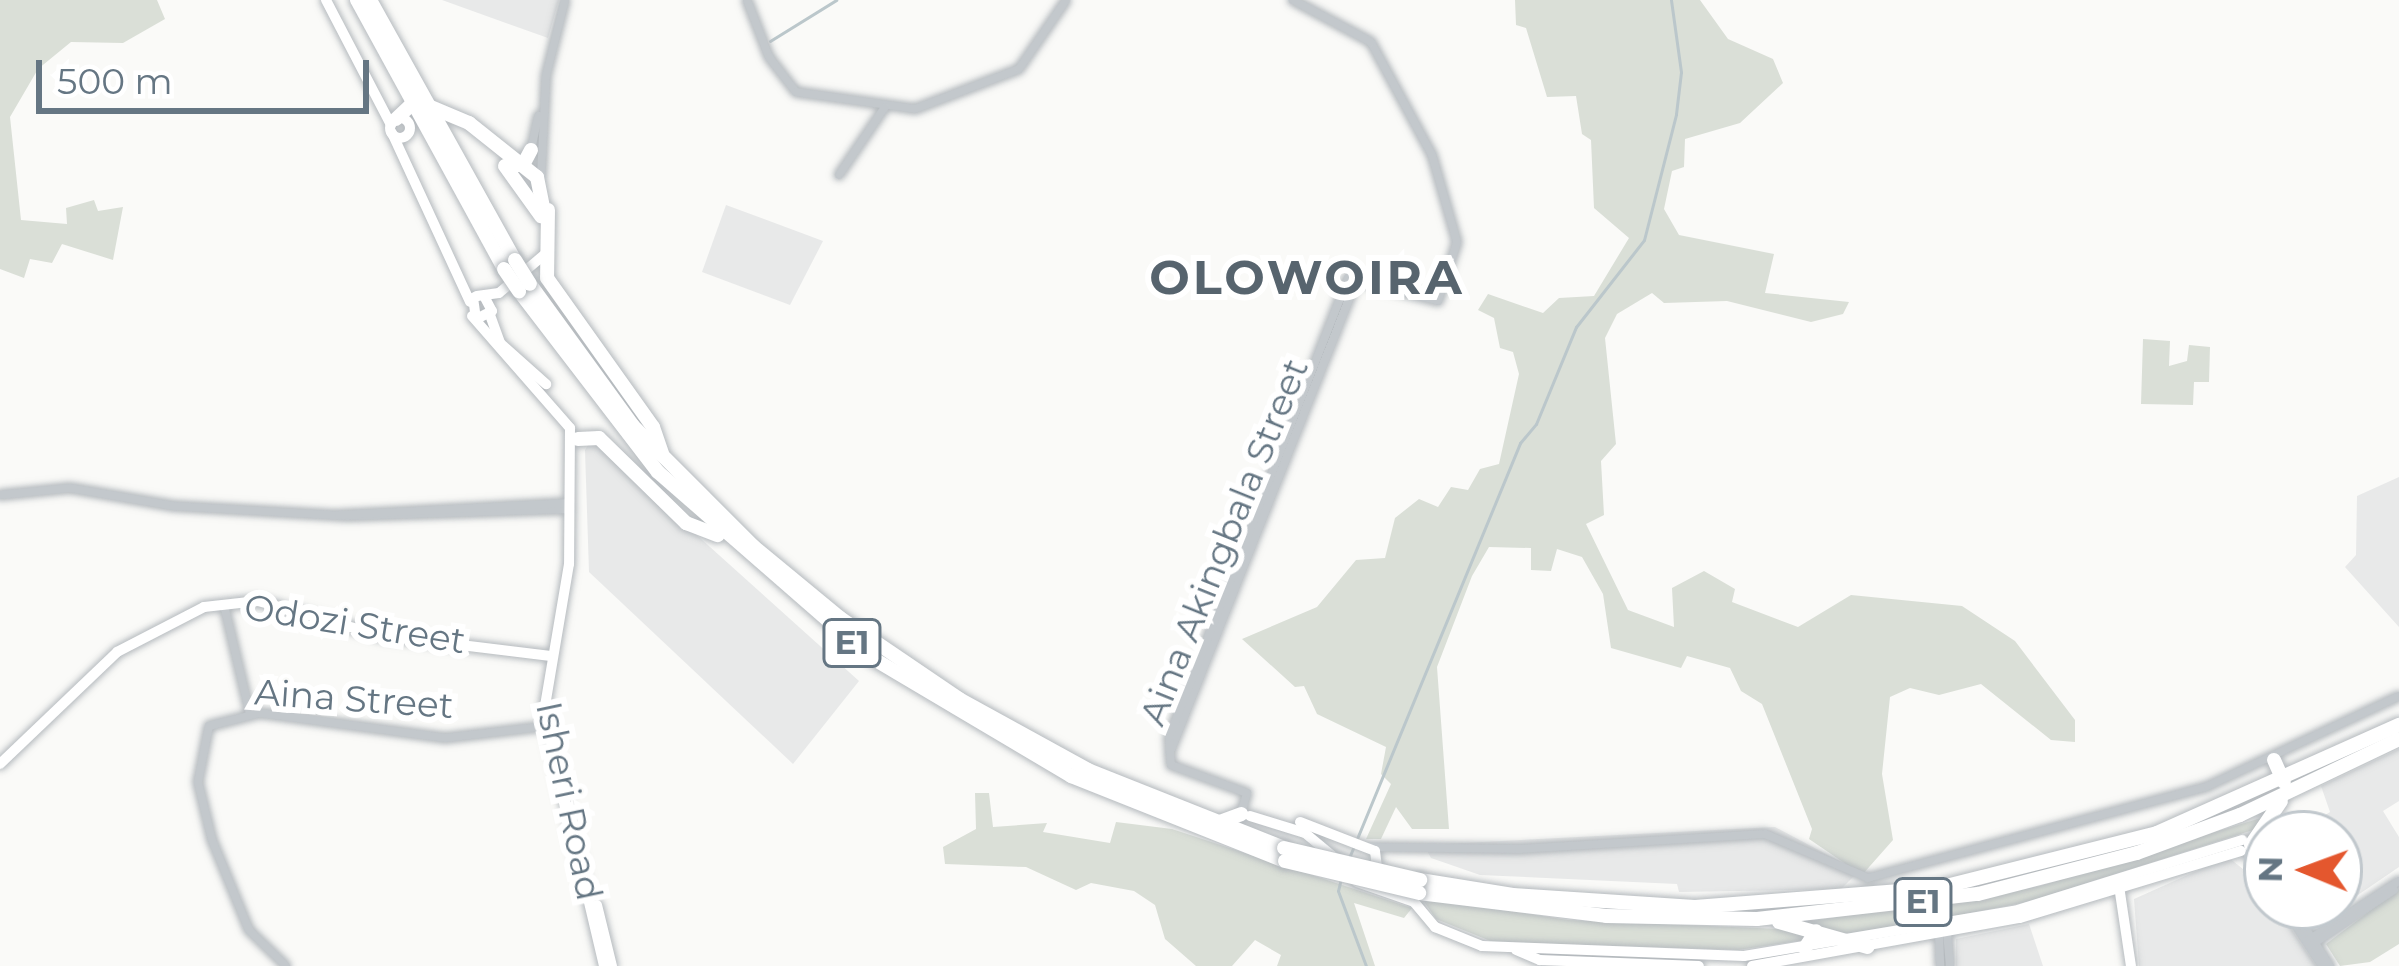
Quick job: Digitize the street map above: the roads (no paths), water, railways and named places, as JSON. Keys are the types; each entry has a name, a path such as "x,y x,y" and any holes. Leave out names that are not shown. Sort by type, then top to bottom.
{"highway":[{"name":"E1","path":"357,0 451,152 510,265"},
{"name":"E1","path":"370,0 417,103 427,139 510,265 663,458 775,566 922,675 1088,770 1262,840 1285,854"},
{"path":"427,139 398,130 417,103 469,123 512,165 533,175 546,218 547,278 653,427 663,458"},
{"path":"451,152 443,133 450,122 492,153 546,218"},
{"path":"512,165 523,165 531,150"},
{"name":"E1","path":"527,282 624,433 731,540 868,656 970,721 1121,800 1285,854 1420,886 1606,916 1756,919 2013,886 2137,853 2399,739"},
{"path":"578,439 599,438 686,523 731,540"},
{"name":"E1","path":"1420,886 1649,906 1848,899 2064,861 2288,787 2399,725"},
{"path":"2272,810 2288,787 2274,760"},
{"path":"1214,824 1246,806 1262,840"},
{"path":"1756,919 1868,947"},
{"path":"1805,948 1816,931"}],"main road":[{"path":"326,0 398,130 448,246 492,311 500,343 572,414 578,439"},
{"path":"531,150 533,175"},
{"path":"479,298 527,282 543,250 546,218"},
{"path":"492,311 499,293"},
{"path":"472,316 479,298"},
{"path":"472,316 492,311"},
{"name":"Isheri Road","path":"472,316 568,420 570,506 550,656 547,726 608,966"},
{"name":"Isheri Road","path":"578,439 574,563 549,706 598,925"},
{"name":"Odozi Street","path":"0,764 117,652 224,604 258,601 379,635 550,656"},
{"path":"1246,806 1330,841 1359,845 1382,863 1376,891"},
{"path":"1330,841 1345,867 1376,891 1414,902 1431,924 1465,941 1527,957 1699,966"},
{"path":"1752,966 1868,947 2114,888 2243,848"},
{"path":"2114,888 2243,848"},
{"path":"2122,906 2155,877"},
{"path":"2114,888 2122,906 2131,966"},
{"path":"1527,957 1733,957 1943,929"}],"street":[{"path":"531,150 565,0"},
{"path":"747,0 769,58 796,92 886,106 930,107 1007,77 1066,0"},
{"name":"Aina Akingbala Street","path":"1246,806 1171,765 1169,753 1353,279 1438,301 1457,246 1432,155 1371,42 1293,0"},
{"path":"543,97 538,148 546,218"},
{"path":"843,171 870,119 886,106"},
{"path":"0,495 70,488 157,504 338,515 570,506"},
{"path":"224,604 250,714"},
{"path":"1359,845 1396,849 1765,834 1868,878 2123,813 2274,760 2399,696"},
{"name":"Aina Street","path":"286,966 236,904 199,789 208,726 250,714 443,738 547,726"},
{"path":"1382,863 1396,849"},
{"path":"2311,942 2399,884"},
{"path":"1940,966 1943,929"},
{"path":"1943,929 1949,966"},
{"path":"2303,930 2326,966"}],"waterway":[{"path":"770,41 836,0"},
{"path":"1349,858 1520,443 1536,424 1576,327 1644,240 1676,114 1681,72 1671,0"},
{"path":"1341,878 1338,891 1366,966"}],"district":[{"name":"OLOWOIRA","path":"1307,278"}]}
